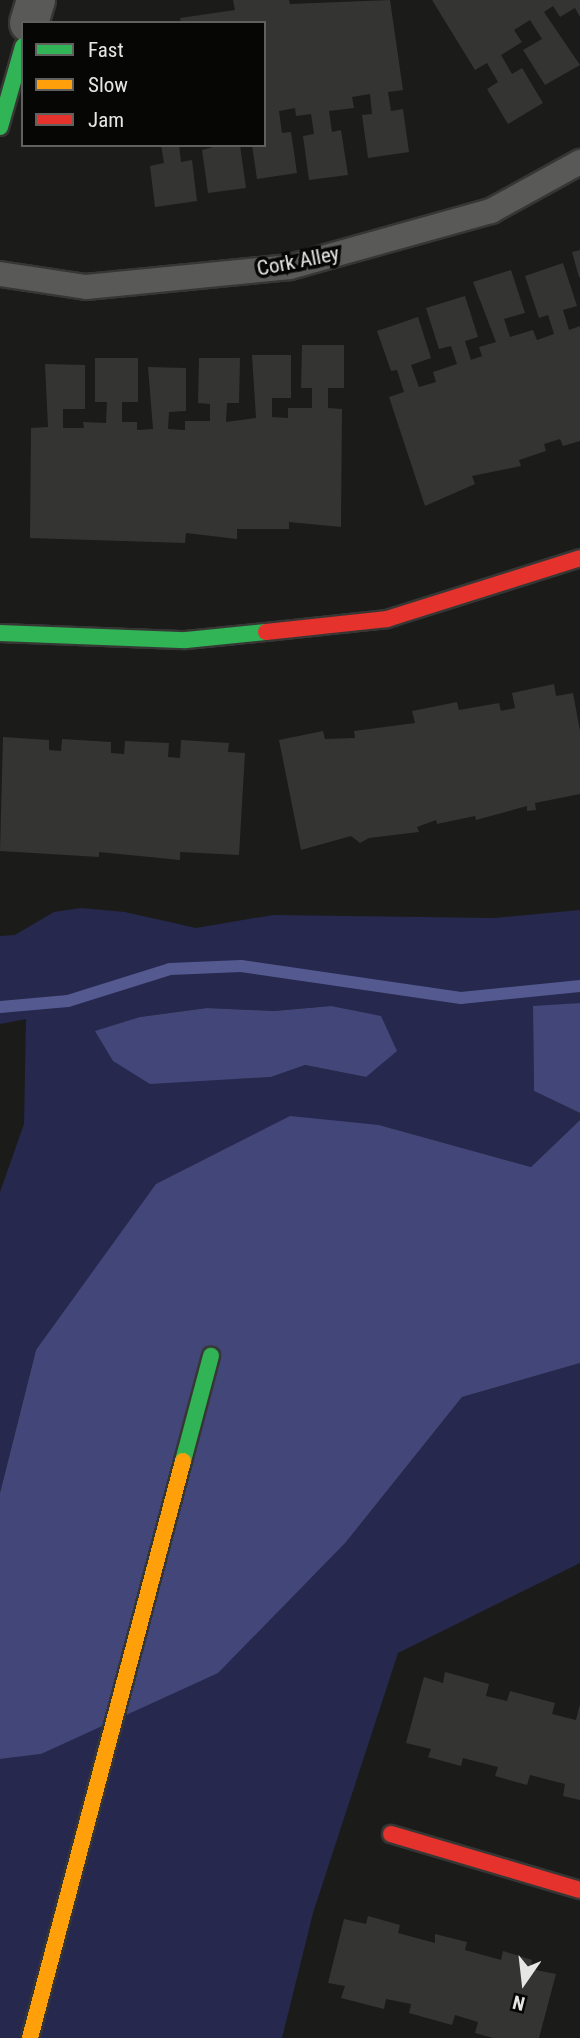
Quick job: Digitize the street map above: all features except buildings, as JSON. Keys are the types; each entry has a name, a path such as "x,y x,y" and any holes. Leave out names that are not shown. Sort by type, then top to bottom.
{"street":[{"path":"30,21 36,0"},
{"path":"0,127 21,53"},
{"path":"0,633 186,640 387,619 580,558"},
{"path":"30,2038 211,1356"},
{"path":"391,1834 580,1890"}],"lane":[{"name":"Cork Alley","path":"0,274 86,287 290,267 491,211 580,162"}],"shaded area":[{"path":"81,908 125,912 196,928 273,915 494,918 580,910 580,1003 533,1007 534,1091 580,1113 580,1120 531,1167 379,1125 36,1350 0,1493 0,1192 24,1124 26,1019 0,1024 0,936 15,935 54,912","holes":["331,1006 366,1077 305,1065 271,1077 223,1079 140,1017 207,1008 274,1011"]},
{"path":"580,1003 580,1113 534,1091 533,1006"},
{"path":"331,1006 381,1016 397,1051 366,1077 305,1065 271,1077 150,1084 113,1061 95,1031 140,1017 207,1008 274,1011"},
{"path":"290,1116 379,1125 531,1167 580,1120 580,1363 462,1397 346,1542 218,1673 41,1754 0,1759 0,1493 36,1350 156,1184"},
{"path":"580,1363 580,1563 398,1653 313,1913 282,2038 0,2038 0,1759 41,1754 346,1542 462,1397"}],"waterway":[{"path":"0,1007 68,1001 170,969 241,966 461,998 580,986"}],"traffic: fast":[{"path":"0,127 21,53"},
{"path":"0,633 186,640 266,632"},
{"path":"183,1461 211,1356"}],"traffic: slow":[{"path":"30,2038 183,1461"}],"traffic: jam":[{"path":"266,632 387,619 580,558"},
{"path":"391,1834 580,1890"}]}
